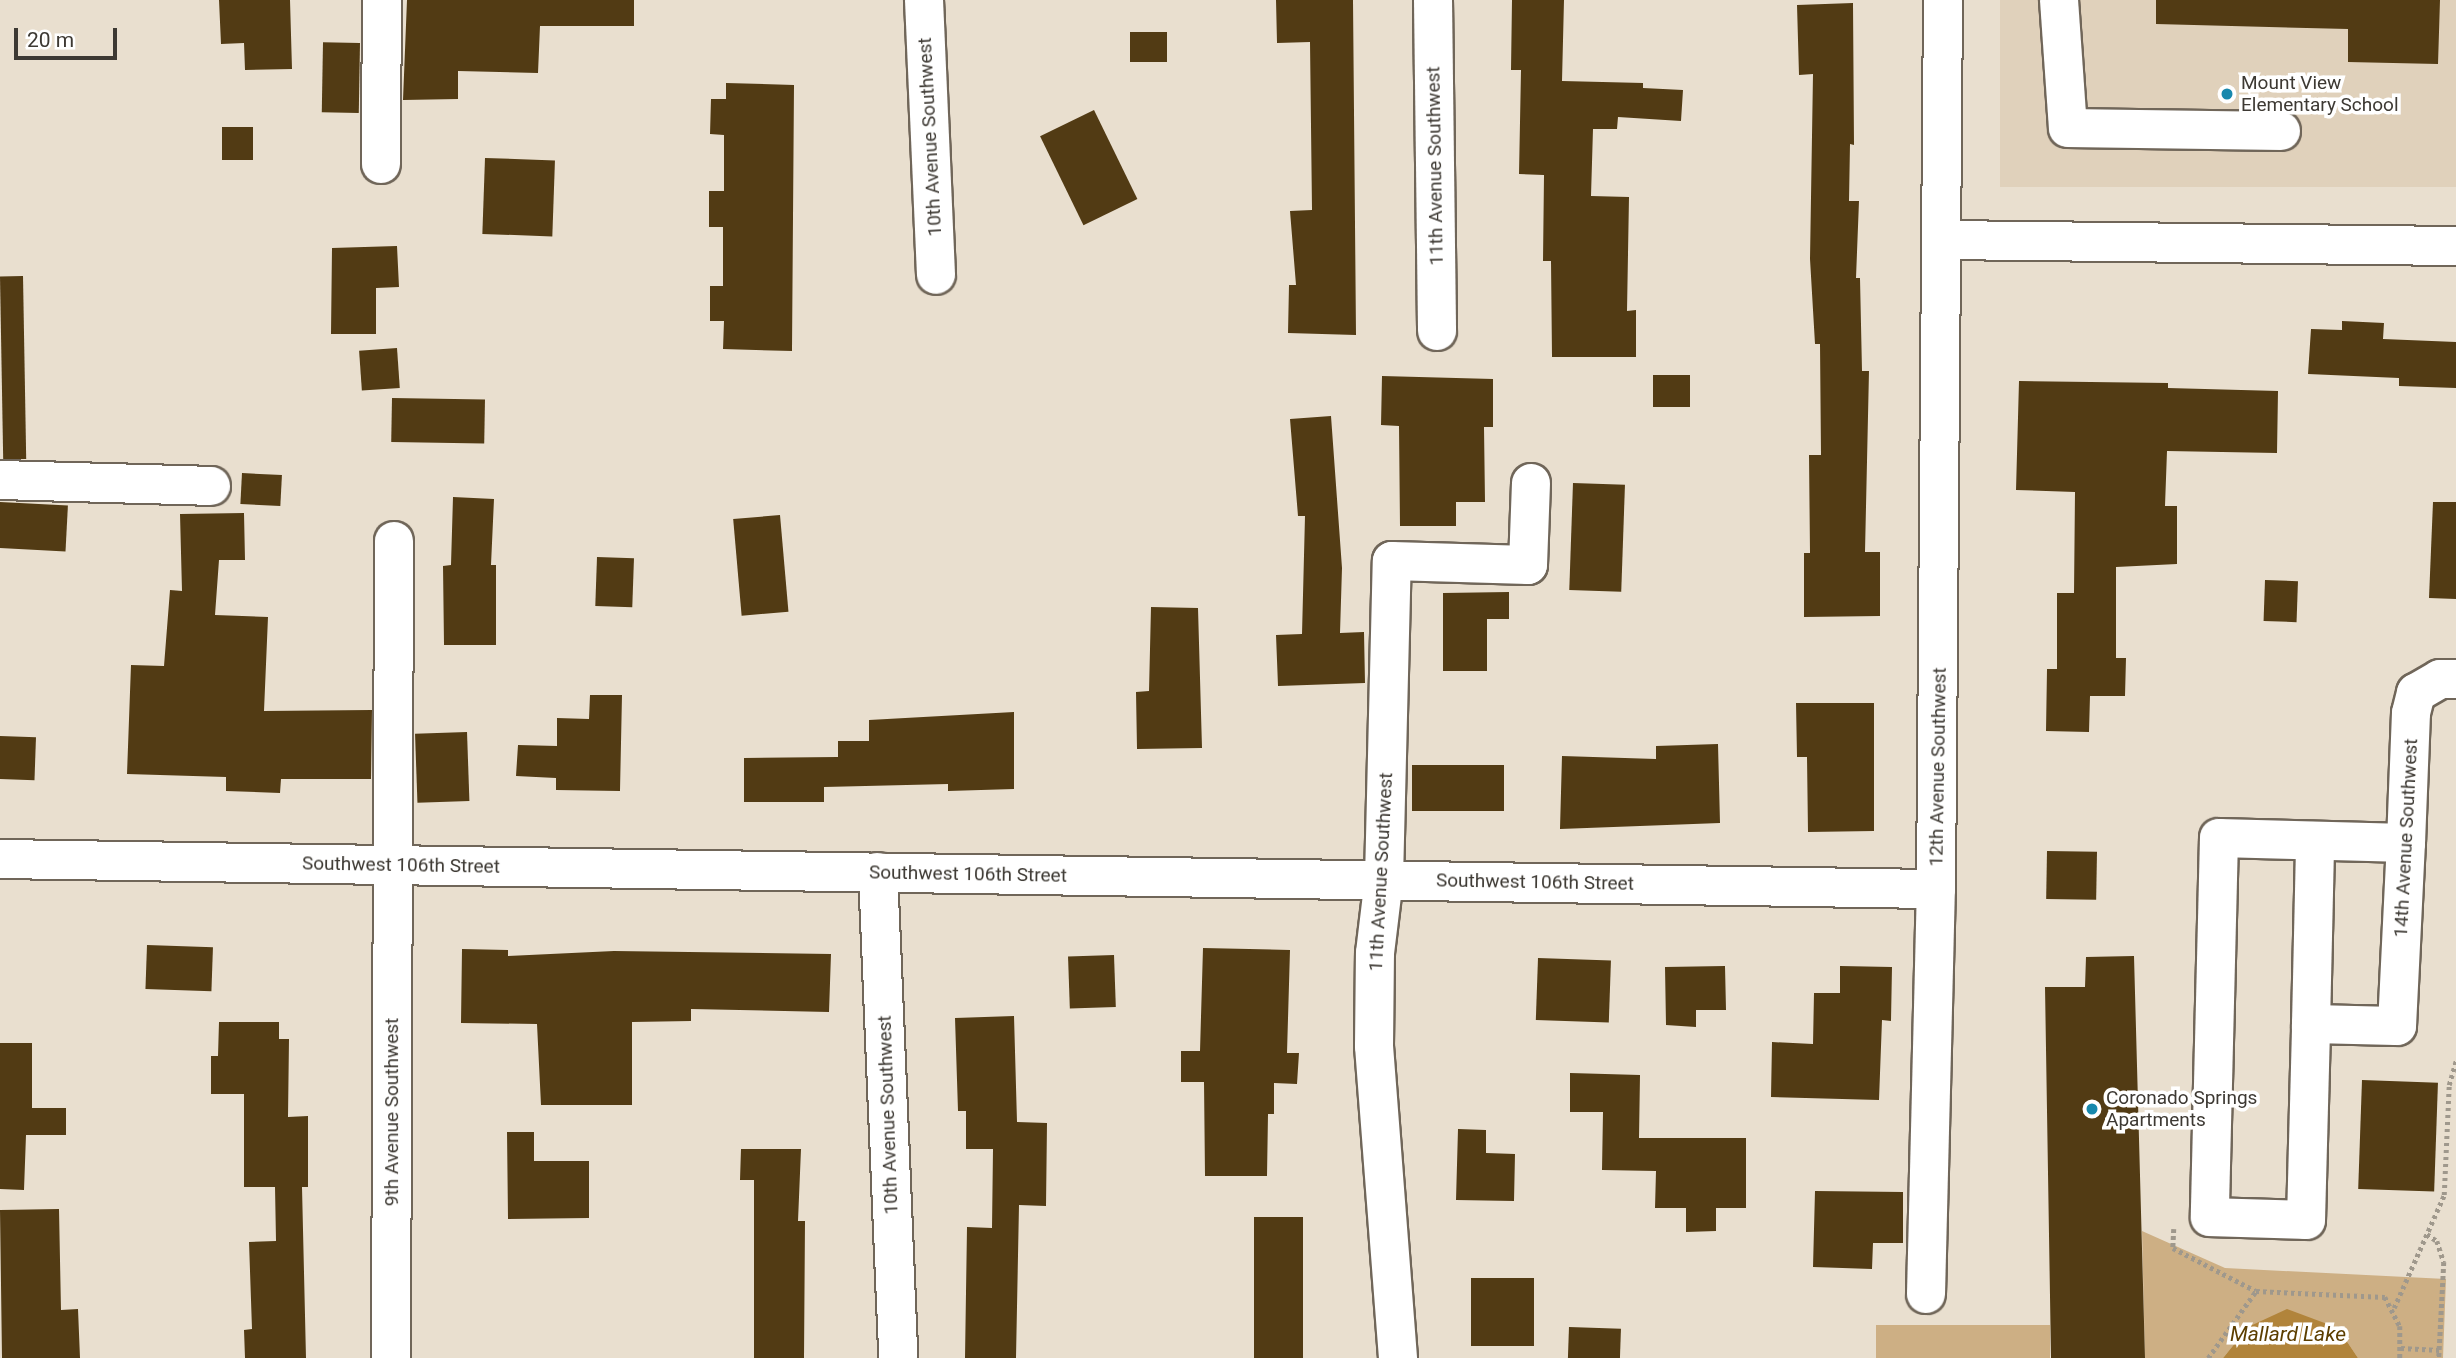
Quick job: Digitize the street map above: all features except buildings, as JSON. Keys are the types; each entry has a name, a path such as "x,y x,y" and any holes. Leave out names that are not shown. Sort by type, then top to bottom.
{"street":[{"path":"381,164 382,0"},
{"name":"10th Avenue Southwest","path":"924,0 936,275"},
{"name":"11th Avenue Southwest","path":"1433,0 1437,331"},
{"name":"12th Avenue Southwest","path":"1926,1294 1936,888 1944,240 1942,0"},
{"path":"2059,0 2068,128 2281,131"},
{"path":"1944,240 2456,246"},
{"path":"0,480 211,486"},
{"name":"11th Avenue Southwest","path":"1398,1358 1374,1046 1375,953 1384,879 1392,561 1528,565 1531,483"},
{"name":"9th Avenue Southwest","path":"391,1358 394,541"},
{"name":"14th Avenue Southwest","path":"2311,1024 2398,1026 2416,693 2440,679 2456,679"},
{"path":"2315,841 2306,1220 2210,1217 2218,838 2406,843"},
{"name":"Southwest 106th Street","path":"0,859 1936,888"},
{"name":"10th Avenue Southwest","path":"878,872 898,1358"}],"path":[{"path":"2394,1308 2444,1195 2448,1084 2456,1060"},
{"path":"2174,1224 2173,1248 2256,1291 2372,1294 2385,1297 2394,1308 2401,1348 2400,1358"},
{"path":"2427,1234 2437,1241 2444,1262 2439,1358"},
{"path":"2208,1358 2256,1291"},
{"path":"2401,1348 2440,1350"}],"shaded area":[{"name":"Mount View Elementary School","path":"2000,0 2456,0 2456,187 2000,187"},
{"path":"2142,1231 2225,1268 2446,1279 2443,1358 2358,1358 2338,1328 2248,1327 2223,1358 2145,1358"},
{"path":"1876,1325 2050,1325 2050,1358 1876,1358"}],"water":[{"name":"Mallard Lake","path":"2287,1309 2338,1328 2358,1358 2223,1358 2248,1327"}],"place":[{"name":"Mount View Elementary School","path":"2227,94"},
{"name":"Coronado Springs Apartments","path":"2092,1109"}]}
